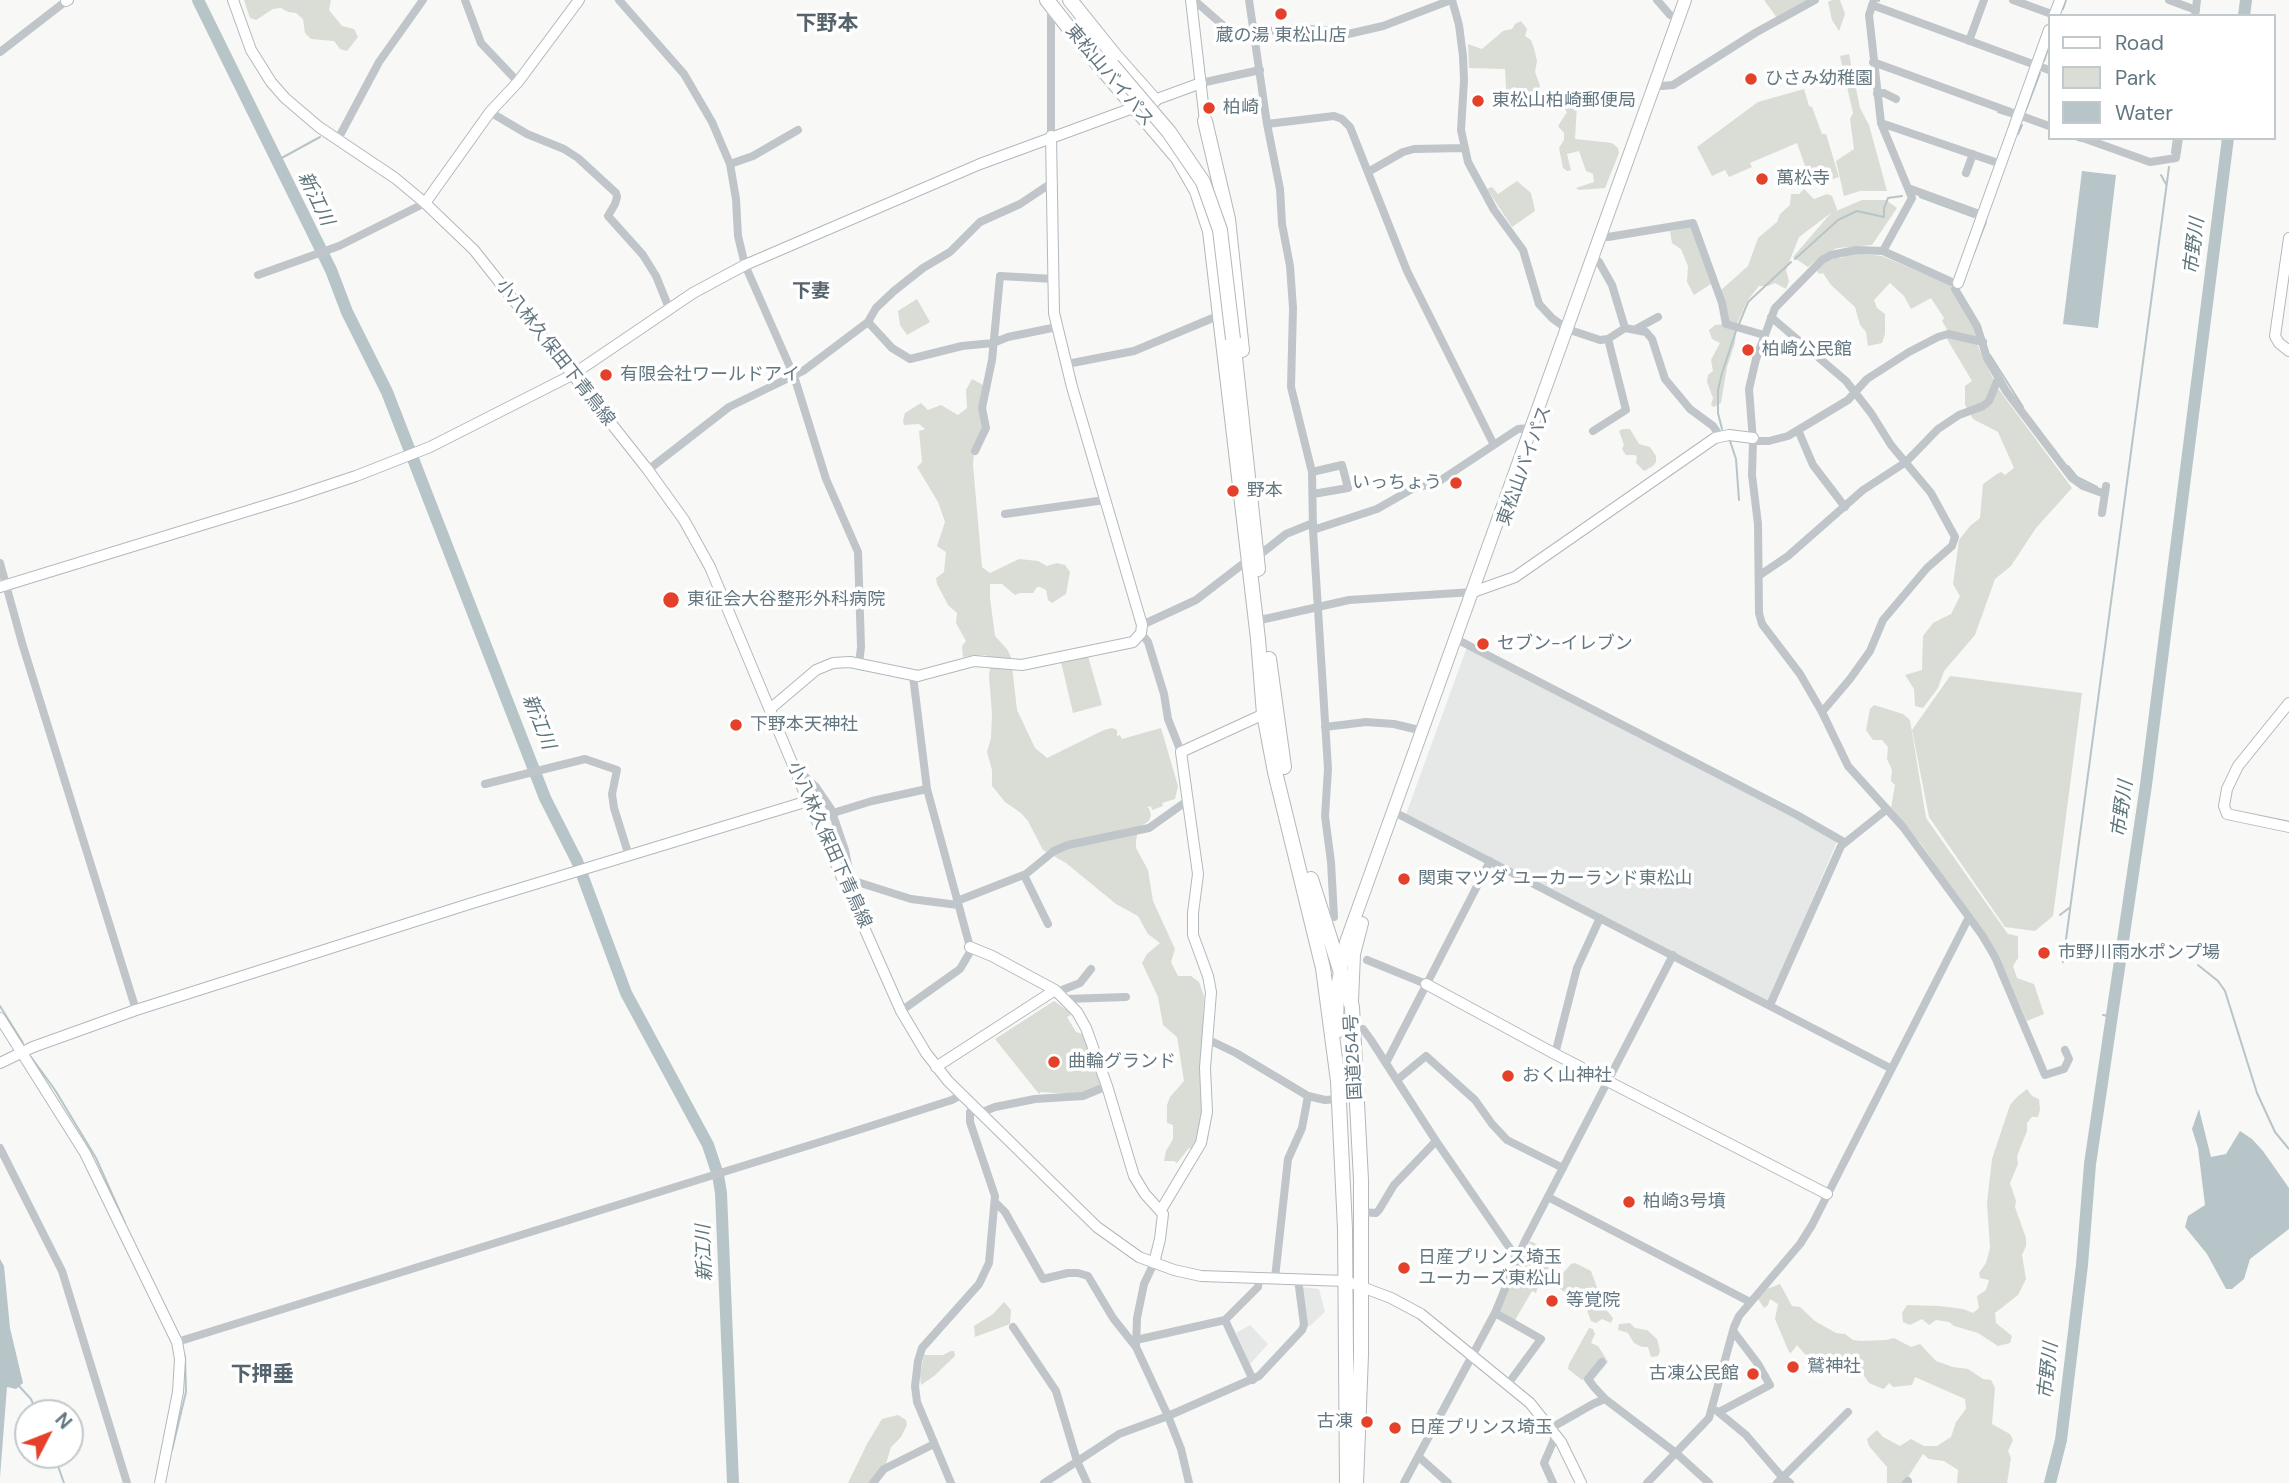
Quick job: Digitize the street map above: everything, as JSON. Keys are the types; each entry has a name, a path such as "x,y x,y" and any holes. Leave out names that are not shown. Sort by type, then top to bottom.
{"highway":[{"path":"1070,0 1154,100"},
{"name":"東松山バイパス","path":"1052,2 1112,65 1169,132 1203,182 1220,230 1233,339 1252,559"},
{"name":"東松山バイパス","path":"1052,2 1178,158 1204,208 1215,257 1220,316 1252,559"},
{"path":"1205,121 1238,314 1259,511 1252,559"},
{"path":"1215,257 1220,214"},
{"path":"1220,316 1230,322 1238,314"},
{"name":"国道254号","path":"1252,559 1282,755 1326,929 1329,1002 1338,1081 1346,1281 1347,1483"},
{"name":"国道254号","path":"1260,620 1264,714 1275,772 1326,929 1339,947 1340,968 1352,1007 1361,1212 1361,1367 1356,1483"}],"main road":[{"name":"東松山バイパス","path":"1355,931 1462,642 1532,428 1608,237 1685,0"},
{"name":"東松山バイパス","path":"1355,931 1423,731 1477,590 1659,85 1693,0"},
{"path":"1326,929 1337,938 1355,931"},
{"path":"1339,947 1355,931"},
{"path":"1352,1007 1355,931"},
{"path":"1338,1081 1336,1023 1340,968"}],"street":[{"name":"小八林久保田下青鳥線","path":"233,0 251,50 271,82 301,113 395,178 474,250 648,470 699,544 808,801 848,881 901,1011 936,1067 961,1095 1097,1227 1128,1250 1154,1263 1201,1276 1346,1281 1391,1298 1421,1314 1530,1403 1553,1431 1581,1483"},
{"path":"338,139 379,62 423,0"},
{"path":"465,0 481,43 518,82"},
{"path":"258,275 339,246 425,203 490,112 518,82 579,0"},
{"path":"619,0 684,74 712,122 730,163 736,198 738,236 745,265 794,376 826,479 858,552 861,647 859,664"},
{"path":"1192,0 1234,35 1295,28 1348,34 1382,26 1452,0 1459,24 1463,56 1461,130 1464,148 1476,178 1494,210 1524,250 1539,304 1552,318 1570,330 1592,339 1608,338 1625,328 1636,329 1649,335 1665,379 1676,395 1713,426 1720,436"},
{"path":"1192,0 1205,121"},
{"path":"1249,0 1290,266 1292,387 1312,472 1328,769 1325,816 1331,862 1326,929"},
{"path":"1657,0 1670,15 1678,18"},
{"path":"1659,85 1673,85 1755,33 1815,0"},
{"path":"1969,41 1984,0"},
{"path":"2013,0 2052,14"},
{"path":"2169,0 2196,8"},
{"path":"0,52 67,1"},
{"path":"1052,2 1054,313 1142,629 1164,694 1168,719 1181,752 1198,874 1193,935 1211,992 1205,1068 1207,1112 1202,1143 1161,1210"},
{"path":"1883,251 1912,198 1881,123 1869,15 1873,3 2048,70"},
{"path":"2048,33 1955,289 1977,326 1987,358 1998,379 2022,414 2072,478 2083,486 2106,490 2102,513"},
{"path":"1873,62 2048,126"},
{"path":"3,586 292,497 430,447 572,374 707,284 745,265 1051,136 1201,83 1260,70"},
{"path":"1877,94 1884,93 1896,99"},
{"path":"490,112 527,134 564,149 578,158 616,193 617,197 608,216 643,255 656,275 670,308"},
{"path":"1267,124 1328,117 1342,119 1350,127 1407,271 1494,445"},
{"path":"1881,123 2001,164"},
{"path":"730,163 754,156 798,130"},
{"path":"2089,140 2150,162 2176,158 2179,140"},
{"path":"1368,172 1403,152 1414,149 1464,148"},
{"path":"1966,173 1973,154"},
{"path":"648,470 729,407 794,376 868,322 869,317 888,297 923,268 950,252 980,222 1020,204 1054,182"},
{"path":"1908,188 1982,215"},
{"path":"1608,237 1693,223 1722,303 1726,324 1764,335"},
{"path":"2289,238 2275,336 2289,352"},
{"path":"1958,283 1883,251 1856,250 1831,255 1810,271 1781,300 1764,335 1749,389 1753,440 1752,475 1758,524 1759,613 1762,624 1800,674 1848,766 1903,827 1995,957 2045,1075 2064,1069 2069,1059 2065,1050"},
{"path":"1599,262 1612,285 1625,328"},
{"path":"975,452 986,428 982,408 989,379 1000,276 1054,279"},
{"path":"1067,364 1134,351 1220,316"},
{"path":"1636,329 1658,317"},
{"path":"1771,317 1846,381 1871,413 1884,436 1931,493 1955,534 1955,542 1927,568 1883,620 1870,651 1822,712"},
{"path":"868,322 892,348 910,359 950,348 993,343 1008,337 1057,327"},
{"path":"1260,620 1349,600 1477,590 1516,577 1720,436 1753,440 1779,439 1849,400 1867,379 1938,337 1948,334 1983,342"},
{"path":"1593,431 1626,410 1608,338"},
{"path":"1760,575 1788,556 1863,491 1906,461 1938,429 1959,415 1983,406 1989,401 1998,379"},
{"path":"771,709 816,670 841,662 913,676 974,661 1022,665 1133,642 1142,629 1196,600 1286,534 1377,509 1412,489 1438,482 1518,429 1532,428"},
{"path":"1798,430 1813,465 1845,507"},
{"path":"1312,472 1342,465 1348,488 1313,494"},
{"path":"1005,514 1105,500"},
{"path":"0,563 3,586 136,1010"},
{"path":"1462,642 1797,815 1844,842"},
{"path":"901,1011 960,970 970,953 927,789 913,676"},
{"path":"2289,703 2238,766 2227,789 2224,806 2227,814 2289,827"},
{"path":"1181,752 1264,714"},
{"path":"1325,727 1366,722 1394,724 1423,731"},
{"path":"485,784 584,759 617,769 612,794 629,856"},
{"path":"794,767 816,787 833,813 845,850 848,881 911,899 957,903 1024,875 1054,851 1068,845 1149,828 1186,801"},
{"path":"833,813 927,789"},
{"path":"0,1063 22,1052 136,1010 808,801"},
{"path":"1770,1005 1841,846 1886,810"},
{"path":"1400,815 1890,1068"},
{"path":"1386,1063 1490,861"},
{"path":"1024,875 1048,924"},
{"path":"1647,1483 1715,1410 1733,1331 1740,1316 1800,1244 1969,917"},
{"path":"1555,1054 1577,968 1600,918"},
{"path":"970,947 992,956 1059,994 1077,1012 1086,1028 1134,1176 1145,1194 1161,1210 1163,1222 1154,1263 1144,1284 1137,1318 1136,1343"},
{"path":"1404,1483 1495,1313 1524,1243 1673,956"},
{"path":"1367,960 1426,984 1555,1054 1827,1194"},
{"path":"936,1067 1080,983 1091,969"},
{"path":"1059,994 1126,997"},
{"path":"0,1018 85,1153 177,1342 180,1359 178,1392 160,1483"},
{"path":"1354,1028 1363,1029 1518,1260"},
{"path":"1207,1039 1308,1096 1339,1100"},
{"path":"1397,1080 1426,1056 1475,1100 1492,1125 1507,1140 1563,1168"},
{"path":"951,1483 917,1402 915,1386 918,1361 927,1342 984,1276 989,1263 995,1202 970,1122 970,1112 1034,1099 1083,1096 1107,1086"},
{"path":"177,1342 928,1108 961,1095"},
{"path":"1275,1278 1288,1160 1302,1128 1308,1096"},
{"path":"1361,1212 1376,1213 1394,1185 1436,1141"},
{"path":"0,1149 62,1271 127,1483"},
{"path":"1548,1197 1750,1302"},
{"path":"995,1202 1005,1212 1043,1279 1068,1273 1088,1276 1113,1318 1136,1343 1181,1448 1189,1483"},
{"path":"1136,1343 1225,1320 1258,1287 1259,1278"},
{"path":"1044,1483 1119,1434 1253,1380 1302,1330 1304,1325 1298,1279"},
{"path":"1495,1313 1541,1339 1508,1384"},
{"path":"1225,1320 1253,1380"},
{"path":"1013,1327 1056,1391 1077,1461 1087,1483"},
{"path":"1715,1410 1770,1385 1733,1331"},
{"path":"1602,1362 1588,1379 1605,1399 1676,1453 1709,1483"},
{"path":"1553,1483 1544,1463 1553,1431 1592,1404 1605,1399"},
{"path":"1715,1410 1746,1435 1780,1480 1790,1483"},
{"path":"1780,1480 1848,1412"},
{"path":"873,1483 884,1469 934,1444"},
{"path":"1419,1457 1448,1483"}],"shaded area":[{"path":"1467,647 1838,839 1769,1001 1406,814"},
{"path":"1301,1287 1319,1289 1325,1312 1310,1326 1307,1325"},
{"path":"1250,1325 1268,1344 1250,1364 1236,1333"}],"green space":[{"path":"244,0 331,0 329,10 342,26 354,29 358,37 347,51 340,49 334,41 311,39 305,33 303,19 296,13 281,8 273,9 256,20 250,18"},
{"path":"1764,0 1810,0 1777,18"},
{"path":"1840,0 1845,14 1839,31 1832,20 1828,2"},
{"path":"1521,21 1527,29 1525,36 1531,40 1534,48 1537,61 1535,72 1540,86 1536,103 1523,103 1512,108 1507,106 1505,69 1469,68 1468,44 1482,49 1503,31 1512,29"},
{"path":"1849,54 1860,108 1869,125 1887,191 1860,191 1844,196 1836,161 1854,149 1850,119 1853,113 1840,56"},
{"path":"1804,89 1822,134 1826,134 1839,177 1812,186 1797,143 1750,163 1752,167 1729,177 1725,170 1712,176 1697,147 1758,102"},
{"path":"1565,94 1572,96 1577,105 1575,139 1612,143 1618,148 1619,153 1605,188 1576,188 1594,182 1593,174 1586,171 1579,151 1567,154 1571,170 1563,168 1559,148 1564,140 1564,133 1558,126 1567,112 1560,99"},
{"path":"1517,181 1531,193 1535,211 1512,227 1487,189 1492,187 1498,194"},
{"path":"1804,189 1814,199 1827,194 1832,196 1836,211 1862,200 1886,200 1897,208 1872,245 1837,248 1808,267 1793,257 1831,213 1799,237 1786,270 1789,281 1786,289 1775,283 1759,286 1747,301 1736,326 1728,323 1721,290 1748,266 1758,238 1777,222 1780,214 1790,205 1791,194 1799,194"},
{"path":"1691,227 1711,284 1694,295 1687,282 1688,266 1681,249 1672,243 1670,231"},
{"path":"1852,253 1882,256 1950,285 1975,328 1977,344 1997,387 2072,488 2036,528 2011,566 1995,579 1975,635 1944,671 1938,688 1923,708 1915,706 1914,689 1905,675 1922,670 1923,636 1933,623 1951,614 1960,596 1953,584 1959,540 1980,518 1983,484 1997,474 2001,472 2005,475 2014,468 1998,432 1973,419 1965,405 1965,386 1972,381 1944,334 1948,331 1942,321 1944,318 1931,298 1911,309 1904,296 1890,283 1874,300 1877,308 1885,314 1882,343 1868,346 1866,332 1860,325 1855,307 1831,285 1823,273 1817,272 1831,257 1841,258"},
{"path":"917,299 930,322 907,335 900,325 898,311"},
{"path":"1724,324 1736,329 1735,343 1727,367 1721,403 1714,407 1711,405 1713,398 1707,382 1708,375 1713,371 1711,360 1720,343 1712,339 1709,330 1715,325"},
{"path":"972,379 983,385 982,428 973,465 982,567 990,573 1019,559 1038,561 1047,566 1057,563 1065,565 1070,572 1066,594 1052,603 1048,600 1046,590 1040,587 1033,593 1015,595 1002,584 990,584 995,636 1011,657 1017,710 1035,748 1047,758 1104,730 1117,730 1117,736 1120,735 1122,739 1161,728 1178,786 1175,799 1152,810 1151,806 1146,808 1149,808 1151,815 1149,821 1138,828 1136,842 1136,848 1148,870 1153,901 1175,949 1171,962 1178,976 1191,976 1199,982 1204,996 1201,1079 1204,1117 1193,1149 1189,1148 1177,1163 1164,1161 1173,1139 1173,1125 1167,1123 1167,1105 1170,1097 1184,1081 1177,1037 1163,1025 1158,997 1142,963 1147,954 1160,943 1148,934 1138,916 1116,904 1066,863 1043,850 1028,821 1005,802 992,786 992,770 987,752 991,738 991,658 985,655 963,657 962,646 966,641 956,623 957,613 948,605 937,584 936,578 944,572 946,552 937,546 945,522 938,502 917,467 922,462 919,431 925,429 919,424 904,425 903,421 905,413 921,403 928,410 941,405 958,415 967,408 966,390"},
{"path":"1630,429 1639,444 1650,447 1656,456 1653,466 1644,471 1636,463 1635,455 1626,455 1622,449 1624,445 1619,431"},
{"path":"1088,656 1102,705 1073,713 1061,662"},
{"path":"1950,676 2082,693 2053,916 2035,931 2005,927 1929,817 1912,730"},
{"path":"1874,705 1903,714 1910,720 1926,818 2008,934 2018,936 2018,958 2013,966 2017,978 2034,984 2044,1014 2027,1021 1998,956 1921,844 1891,808 1895,785 1891,781 1888,747 1882,740 1873,740 1866,730 1870,709"},
{"name":"曲輪グランド","path":"1054,1001 1071,1015 1067,1017 1076,1032 1083,1034 1103,1086 1088,1092 1039,1094 995,1039"},
{"path":"2027,1089 2032,1096 2039,1099 2040,1110 2038,1117 2032,1117 2027,1123 2027,1131 2017,1156 2018,1164 2010,1183 2026,1238 2022,1255 2026,1279 2018,1295 1995,1313 1996,1323 2012,1336 2010,1343 1998,1346 1978,1333 1949,1322 1936,1320 1929,1325 1922,1319 1910,1325 1903,1322 1902,1313 1907,1305 1939,1306 1973,1313 1979,1308 1977,1296 1986,1290 1989,1280 1980,1278 1979,1273 1986,1263 1990,1248 1987,1203 1992,1159 2010,1105"},
{"path":"1530,1241 1563,1257 1550,1279 1541,1276 1536,1293 1532,1291 1514,1322 1498,1312"},
{"path":"1575,1263 1591,1271 1604,1307 1613,1318 1611,1323 1602,1319 1596,1323 1591,1321 1587,1310 1581,1308 1576,1300 1559,1288 1557,1284 1563,1273"},
{"path":"1780,1284 1792,1306 1800,1307 1815,1321 1836,1333 1845,1334 1853,1340 1894,1338 1911,1347 1920,1344 1936,1361 1968,1369 1983,1379 1991,1380 1995,1388 1992,1424 2010,1434 2013,1440 2008,1451 2011,1458 2007,1483 1957,1483 1958,1470 1944,1461 1929,1459 1923,1454 1904,1483 1887,1483 1887,1467 1869,1446 1867,1439 1877,1430 1883,1437 1900,1446 1911,1439 1924,1446 1937,1446 1951,1437 1956,1422 1966,1409 1965,1399 1915,1377 1912,1385 1893,1387 1889,1383 1884,1389 1869,1383 1854,1365 1843,1367 1831,1358 1823,1357 1811,1361 1797,1345 1789,1352 1775,1319 1778,1304 1770,1299 1764,1308 1758,1299 1767,1289"},
{"path":"1004,1302 1011,1310 1010,1324 975,1337 974,1326 993,1314"},
{"path":"1630,1323 1635,1328 1647,1330 1657,1339 1660,1351 1658,1356 1651,1357 1648,1347 1634,1343 1628,1333 1618,1330 1619,1324"},
{"path":"1589,1328 1593,1329 1595,1334 1591,1343 1598,1346 1608,1362 1594,1379 1588,1373 1582,1380 1568,1369"},
{"path":"954,1351 955,1356 921,1385 924,1355 943,1355"},
{"path":"898,1415 906,1420 907,1425 901,1437 891,1447 886,1464 870,1483 848,1483 882,1419"}],"water":[{"path":"2082,171 2116,175 2098,328 2063,324"},
{"path":"2199,1109 2211,1157 2226,1154 2240,1131 2263,1151 2289,1188 2289,1229 2250,1259 2244,1279 2232,1289 2226,1289 2207,1254 2185,1227 2188,1216 2205,1205 2198,1148 2192,1129"},
{"path":"0,1259 4,1266 10,1328 23,1383 16,1389 7,1387 0,1477"}],"waterway":[{"name":"新江川","path":"198,0 331,270 347,312 387,392 545,798 577,861 626,993 708,1145 721,1193 733,1483"},
{"path":"2063,9 2066,0"},
{"name":"市野川","path":"2244,14 2246,0"},
{"path":"2044,61 2048,49"},
{"path":"2026,110 2040,73"},
{"path":"1998,112 2011,116"},
{"path":"2018,134 2022,125"},
{"path":"278,160 320,137"},
{"path":"2172,153 2174,140"},
{"name":"市野川","path":"2050,1483 2061,1440 2082,1265 2090,1164 2146,785 2228,140"},
{"path":"2063,962 2169,167"},
{"path":"2161,175 2166,184"},
{"path":"1795,259 1838,220 1857,211 1884,217 1888,198 1902,196"},
{"path":"1920,197 1974,217"},
{"path":"1974,253 1986,222"},
{"path":"1739,324 1748,302 1791,262"},
{"path":"1722,429 1718,413 1718,390 1736,331"},
{"path":"1990,355 2023,407"},
{"path":"1730,441 1736,459 1739,500"},
{"path":"2068,466 2077,477 2097,487"},
{"path":"2060,915 2069,908"},
{"path":"2121,953 2159,959"},
{"path":"2198,965 2218,981 2225,991 2257,1093 2275,1132 2289,1149"},
{"path":"0,1006 23,1043"},
{"path":"2103,1015 2113,1017"},
{"path":"31,1057 55,1090 96,1158 125,1223"},
{"path":"172,1450 186,1392 185,1356"},
{"path":"19,1386 31,1399"},
{"path":"59,1469 64,1483"}],"place":[{"name":"蔵の湯 東松山店","path":"1281,14"},
{"name":"ひさみ幼稚園","path":"1751,79"},
{"name":"東松山柏崎郵便局","path":"1478,101"},
{"name":"柏崎","path":"1209,108"},
{"name":"萬松寺","path":"1762,179"},
{"name":"柏崎公民館","path":"1748,350"},
{"name":"有限会社ワールドアイ","path":"606,375"},
{"name":"いっちょう","path":"1456,483"},
{"name":"野本","path":"1233,491"},
{"name":"東征会大谷整形外科病院","path":"671,600"},
{"name":"セブン-イレブン","path":"1483,644"},
{"name":"下野本天神社","path":"736,725"},
{"name":"関東マツダ ユーカーランド東松山","path":"1404,879"},
{"name":"市野川雨水ポンプ場","path":"2044,953"},
{"name":"曲輪グランド","path":"1054,1062"},
{"name":"おく山神社","path":"1508,1076"},
{"name":"柏崎3号墳","path":"1629,1202"},
{"name":"日産プリンス埼玉 ユーカーズ東松山","path":"1404,1268"},
{"name":"等覚院","path":"1552,1301"},
{"name":"鷲神社","path":"1793,1367"},
{"name":"古凍公民館","path":"1753,1374"},
{"name":"古凍","path":"1367,1422"},
{"name":"日産プリンス埼玉","path":"1395,1428"}],"district":[{"name":"下野本","path":"827,24"},
{"name":"下妻","path":"811,292"},
{"name":"下押垂","path":"262,1375"}]}
